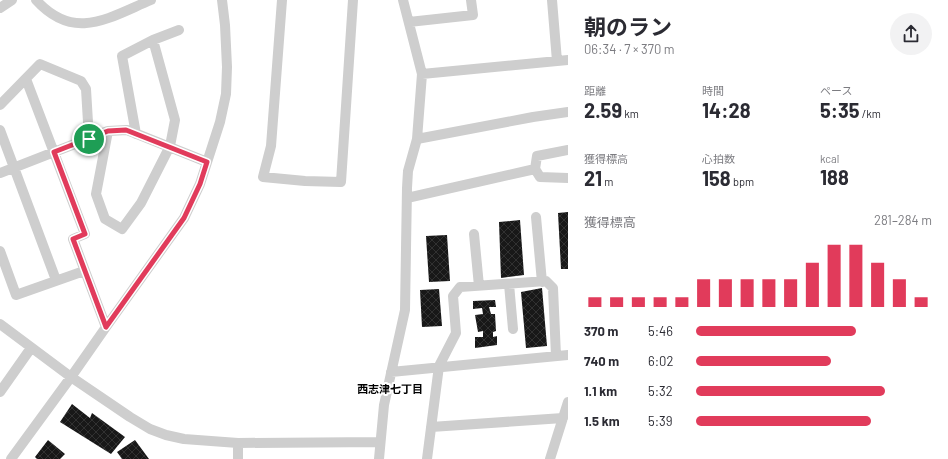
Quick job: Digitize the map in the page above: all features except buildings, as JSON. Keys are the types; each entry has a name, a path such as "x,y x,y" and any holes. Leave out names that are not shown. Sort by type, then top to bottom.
{"street":[{"path":"0,8 12,0"},
{"path":"36,0 52,15 66,22 78,24 96,22 151,0"},
{"path":"10,459 71,377 184,218 200,184 220,122 226,94 226,25 222,0"},
{"path":"282,0 271,146 264,177 305,181 340,182 353,0"},
{"path":"379,459 384,405 405,310 408,171 417,140 422,74 403,0"},
{"path":"409,22 473,16 471,0"},
{"path":"552,0 558,61"},
{"path":"136,134 122,56 153,40 178,30"},
{"path":"108,131 96,194 106,219 122,229 141,203 170,146 175,120 153,40"},
{"path":"422,74 568,60"},
{"path":"0,105 40,64 81,81 86,89 89,139"},
{"path":"26,79 85,234 73,239 106,327"},
{"path":"417,140 533,117 568,112"},
{"path":"0,130 56,280"},
{"path":"0,173 108,131 126,130 170,146 207,162"},
{"path":"568,150 537,156 535,169 540,177 568,178"},
{"path":"407,198 535,169"},
{"path":"536,217 542,282"},
{"path":"474,234 479,286"},
{"path":"0,251 16,295 84,271"},
{"path":"427,459 439,366 456,333 453,296 460,287 546,281 553,288 556,356"},
{"path":"509,284 513,329"},
{"path":"0,324 71,377 150,429 166,435 184,439 238,443 380,442"},
{"path":"0,392 31,348"},
{"path":"391,372 568,354"},
{"path":"550,459 568,402"},
{"path":"431,426 563,418"},
{"path":"238,443 238,459"}],"district":[{"name":"西志津七丁目","path":"390,389"}],"route":[{"path":"126,130 170,146 207,162 200,184 184,218 106,327 73,239 85,234 54,152 89,139 108,131 126,130"}]}
